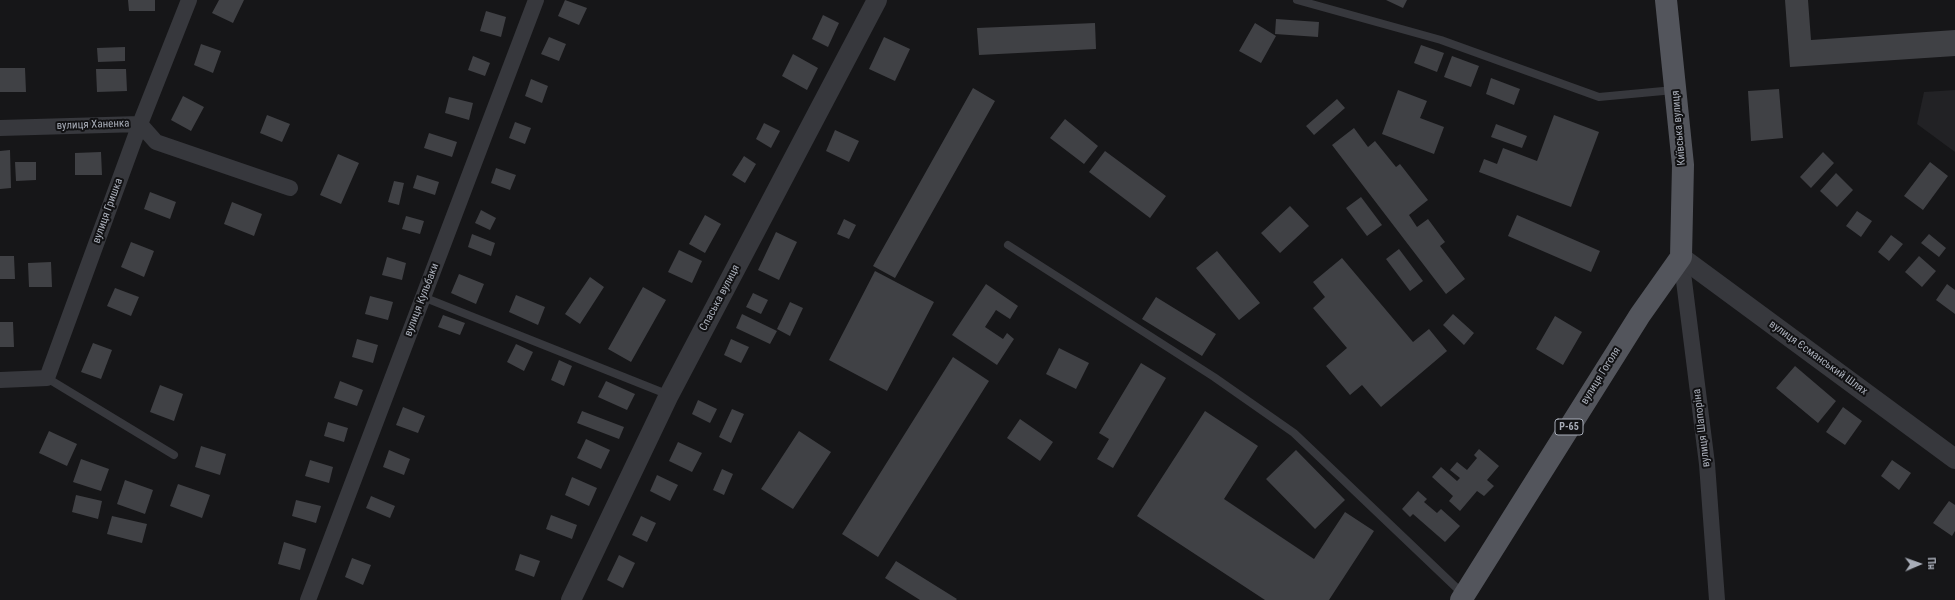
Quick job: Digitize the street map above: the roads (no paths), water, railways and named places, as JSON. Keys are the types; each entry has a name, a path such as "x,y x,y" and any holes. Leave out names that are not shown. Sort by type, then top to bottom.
{"main road":[{"name":"Київська вулиця","path":"1666,0 1683,165 1681,257"},
{"name":"вулиця Гоголя","path":"1463,597 1640,315 1681,257"}],"street":[{"name":"вулиця Гришка","path":"47,378 140,124 189,0"},
{"name":"вулиця Кульбаки","path":"308,600 536,0"},
{"name":"Спаська вулиця","path":"571,600 669,395 877,0"},
{"name":"вулиця Ханенка","path":"0,128 140,124 156,142 290,188"},
{"name":"вулиця Єсманський Шлях","path":"1681,257 1955,459"},
{"name":"вулиця Шапоріна","path":"1681,257 1707,464 1716,600"},
{"path":"0,380 47,378"}],"lane":[{"path":"1297,0 1441,40 1599,97 1675,90"},
{"path":"1008,245 1214,377 1294,433 1463,597"},
{"path":"423,297 669,395"},
{"path":"47,378 174,455"}]}
